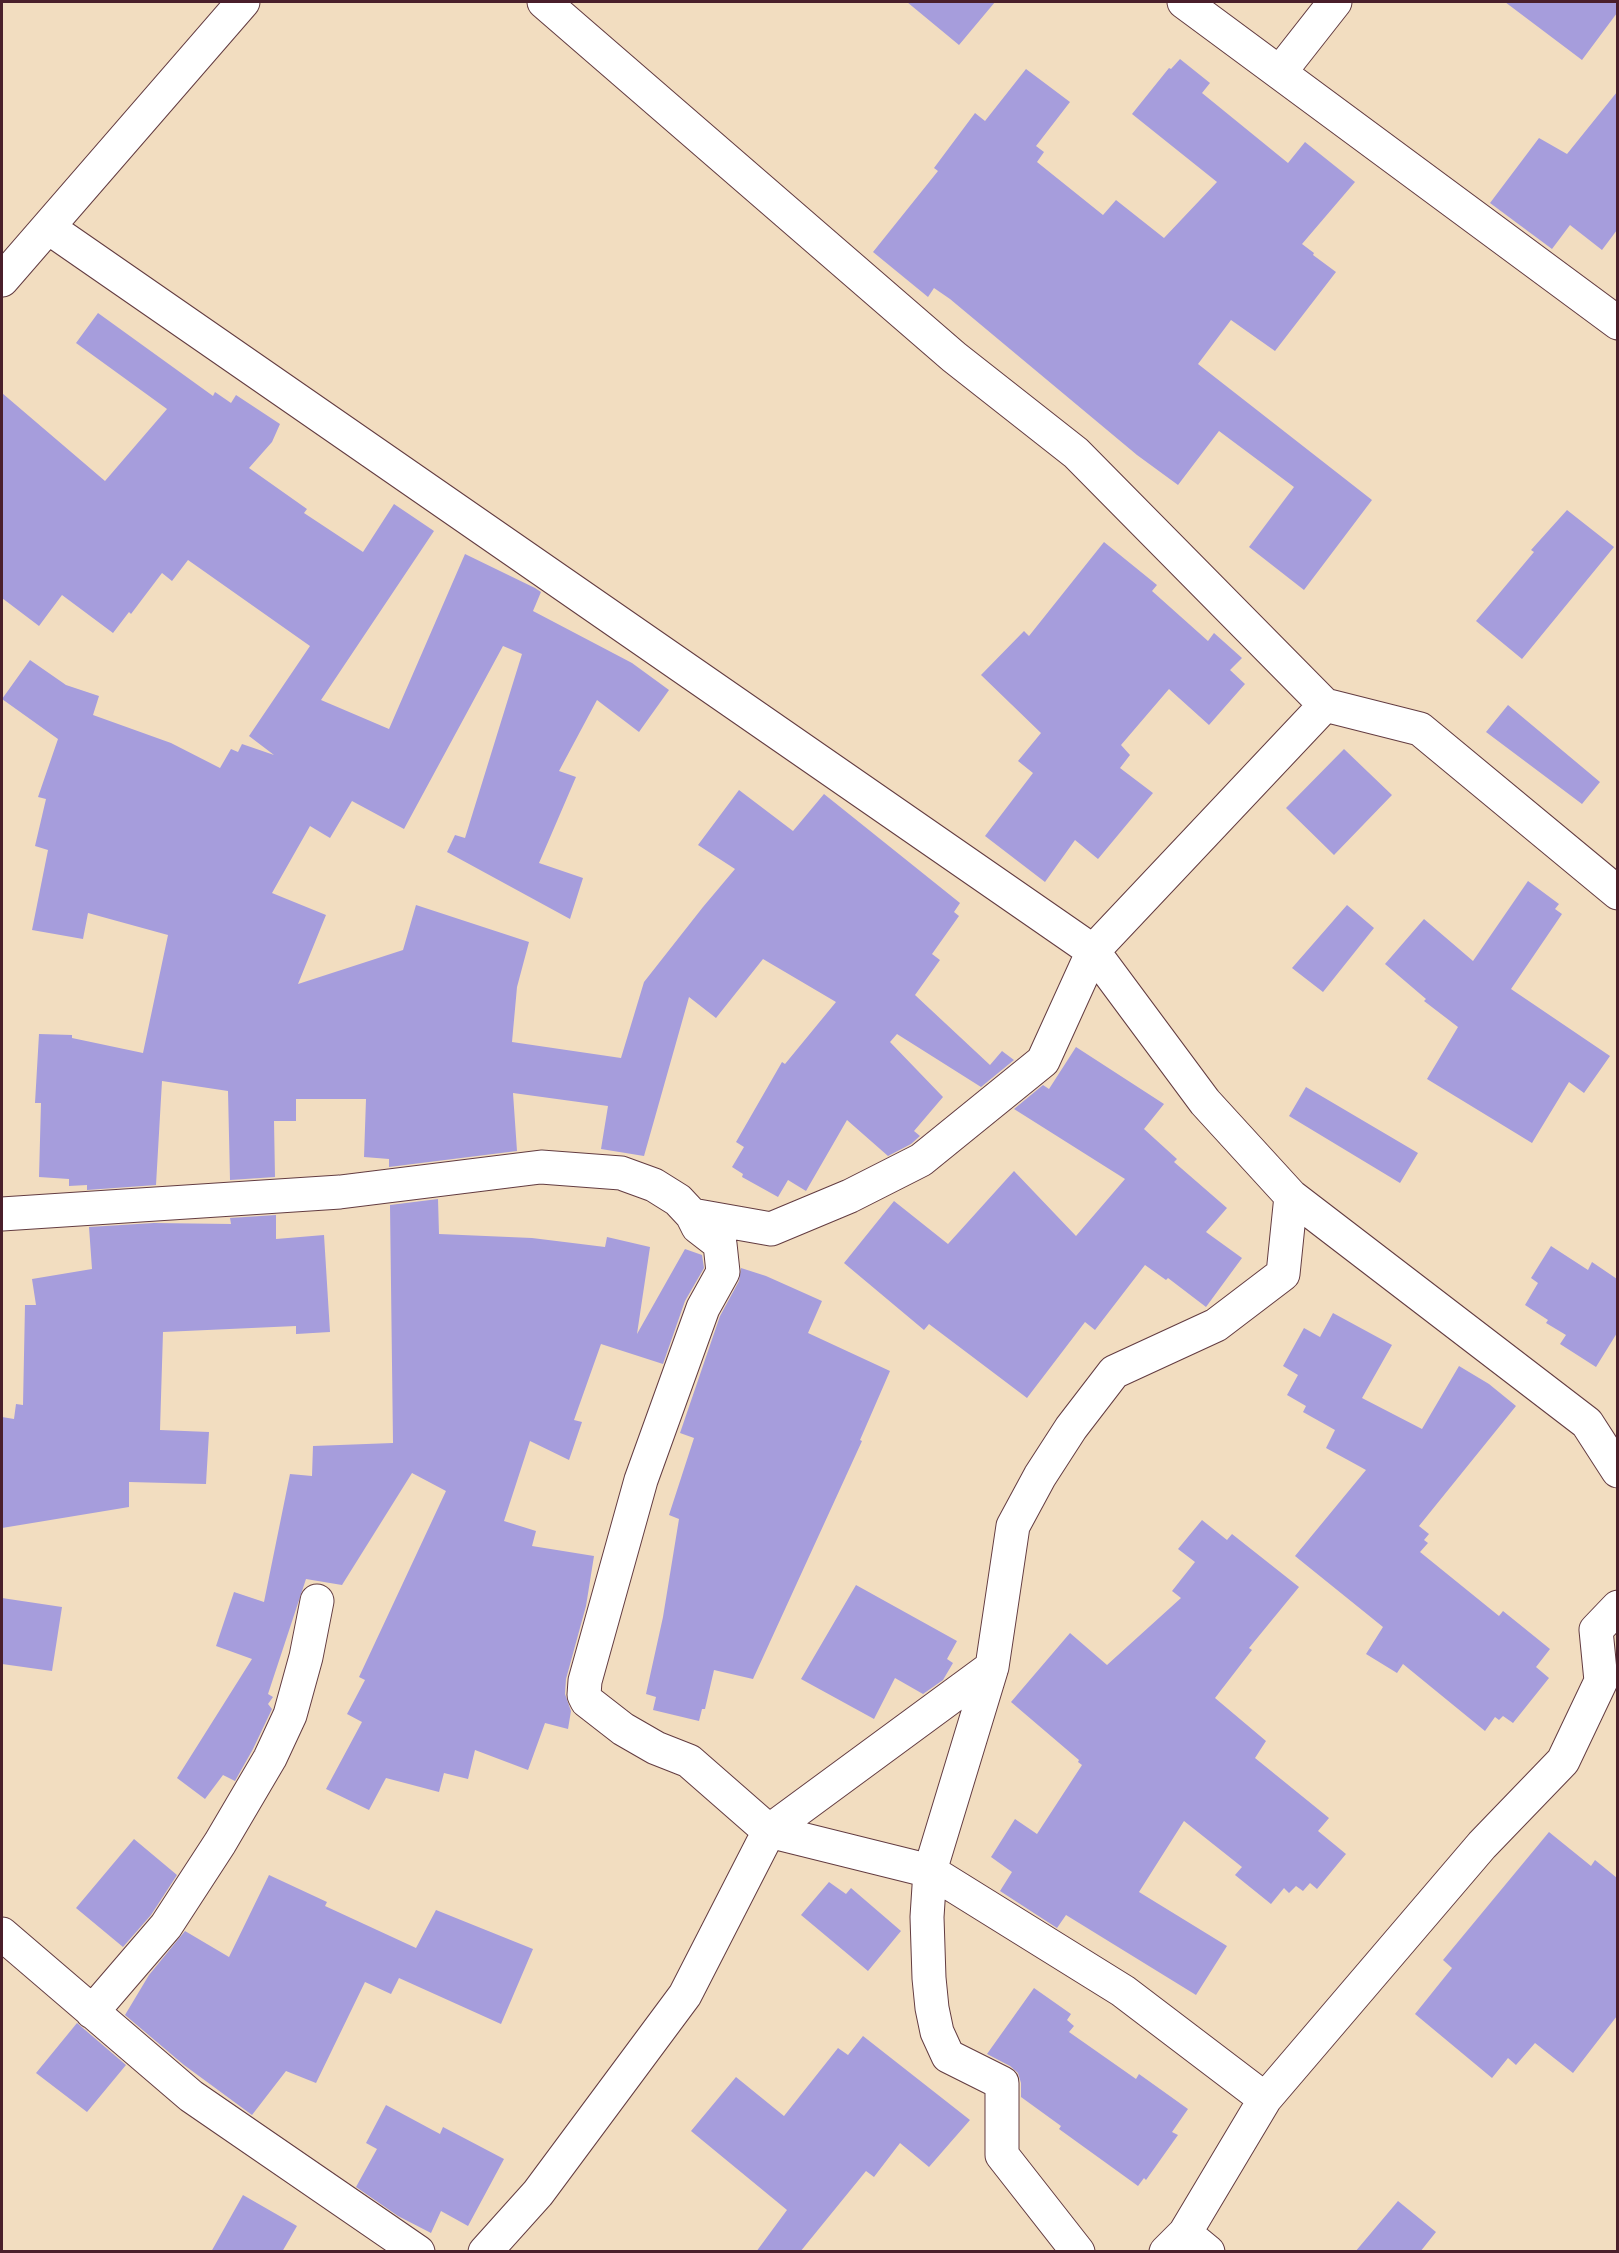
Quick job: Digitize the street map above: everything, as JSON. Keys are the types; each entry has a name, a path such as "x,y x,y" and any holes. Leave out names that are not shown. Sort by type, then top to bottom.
{"street":[{"path":"2,280 243,2"},
{"path":"544,2 954,357 1076,453 1325,705 1420,729 1617,893"},
{"path":"1184,2 1617,323"},
{"path":"1280,72 1335,2"},
{"path":"49,228 1093,951 1204,1102 1291,1196 1587,1423 1617,1472"},
{"path":"692,1215 771,1229 850,1196 921,1160 1043,1061 1093,951 1325,705"},
{"path":"2,1214 340,1192 541,1167 621,1173 654,1185 678,1200 692,1215 698,1227 720,1244 723,1272 703,1308 641,1480 585,1681 584,1695 587,1701 623,1729 656,1748 689,1761 769,1831 930,1871 1123,1991 1264,2099"},
{"path":"1078,2252 1002,2154 1002,2083 948,2056 937,2032 928,1978 927,1917 930,1871 992,1667 1013,1526 1040,1476 1071,1428 1114,1372 1216,1325 1283,1274 1291,1196"},
{"path":"92,2012 166,1926 270,1758 290,1715 306,1657 317,1601"},
{"path":"1186,2245 1264,2099 1482,1845 1563,1761 1601,1681 1596,1630 1617,1607"},
{"path":"485,2252 538,2193 685,1995 769,1831 992,1667"},
{"path":"2,1934 191,2096 418,2252"}],"building":[{"path":"907,2 995,2 959,45"},
{"path":"1505,2 1617,2 1617,13 1582,60"},
{"path":"1180,59 1210,83 1202,93 1288,163 1305,142 1355,182 1302,244 1336,272 1275,351 1231,320 1198,364 1372,500 1304,590 1249,547 1294,487 1219,431 1178,485 1137,455 950,299 934,288 928,297 873,252 938,171 934,168 975,113 985,121 1026,69 1070,102 1036,146 1044,152 1037,162 1103,215 1116,200 1164,238 1217,182 1132,114 1169,68 1171,69"},
{"path":"1617,92 1617,230 1602,250 1570,225 1552,249 1490,203 1539,138 1567,154"},
{"path":"98,313 213,396 215,392 231,403 236,395 280,424 272,442 249,468 307,509 304,513 363,552 394,504 434,531 321,700 389,729 465,554 541,592 533,611 632,663 669,690 639,732 597,700 559,771 576,777 539,863 583,878 570,919 447,852 455,835 465,838 522,654 503,646 404,829 352,801 330,838 310,826 272,893 326,915 298,984 403,950 416,905 529,942 517,987 512,1042 621,1058 644,982 735,869 698,845 739,790 793,831 824,794 960,903 954,912 959,916 932,954 940,960 915,995 990,1065 1002,1051 1014,1060 981,1087 897,1034 890,1042 943,1097 914,1131 920,1136 911,1144 888,1156 847,1120 806,1191 788,1180 778,1197 742,1177 743,1174 732,1167 744,1147 736,1142 782,1062 785,1064 836,1002 763,959 716,1018 689,997 644,1156 601,1149 608,1106 513,1093 517,1151 389,1167 389,1159 364,1157 366,1099 296,1099 296,1121 274,1121 275,1177 230,1180 228,1091 162,1081 156,1185 87,1190 87,1185 69,1186 69,1179 39,1177 41,1103 35,1103 39,1034 72,1035 72,1038 143,1053 168,935 88,913 83,939 32,930 48,850 35,846 46,799 38,797 58,739 2,699 30,660 66,685 99,696 93,715 171,743 220,768 231,749 238,752 242,744 274,755 249,736 310,646 188,560 172,581 162,573 131,614 129,612 113,633 62,595 39,626 2,598 2,393 105,481 167,409 76,343"},
{"path":"1567,510 1614,547 1522,659 1476,621 1534,552 1531,550"},
{"path":"1104,542 1157,585 1152,591 1208,641 1214,633 1242,658 1230,670 1245,684 1209,725 1169,689 1121,745 1130,755 1120,768 1153,793 1098,859 1075,840 1045,882 985,836 1033,773 1018,761 1041,733 981,675 1024,631 1029,636"},
{"path":"1508,705 1600,782 1582,804 1486,732"},
{"path":"1344,749 1392,795 1334,855 1286,808"},
{"path":"1528,881 1559,904 1555,909 1562,914 1511,989 1610,1056 1584,1093 1569,1082 1532,1143 1427,1079 1458,1027 1424,1001 1426,999 1385,964 1424,919 1473,961"},
{"path":"1347,905 1374,928 1323,992 1292,968"},
{"path":"1076,1047 1164,1104 1144,1129 1177,1159 1174,1162 1227,1208 1206,1232 1242,1258 1206,1307 1168,1278 1166,1280 1145,1265 1095,1330 1085,1322 1027,1398 929,1324 924,1330 844,1263 894,1201 948,1244 1014,1171 1076,1236 1125,1179 1014,1109 1043,1085 1049,1089"},
{"path":"1306,1087 1418,1153 1400,1183 1289,1116"},
{"path":"438,1199 439,1234 532,1238 605,1247 607,1237 650,1247 637,1334 685,1249 702,1255 704,1268 685,1301 663,1364 601,1344 574,1420 582,1422 569,1460 530,1441 504,1521 536,1531 532,1546 594,1556 586,1606 566,1679 565,1694 571,1711 568,1729 545,1723 528,1770 475,1750 468,1779 444,1773 439,1792 386,1778 369,1810 326,1789 362,1722 347,1714 365,1680 359,1677 446,1491 412,1473 342,1585 306,1579 268,1694 273,1697 268,1704 272,1709 235,1781 223,1775 205,1799 177,1778 252,1659 216,1646 234,1592 264,1602 290,1474 312,1476 313,1446 393,1443 390,1205"},
{"path":"276,1215 276,1239 324,1235 330,1332 296,1334 296,1326 163,1332 160,1430 209,1432 206,1484 129,1482 129,1507 2,1528 2,1417 14,1419 16,1404 23,1405 25,1305 36,1305 32,1279 92,1269 89,1227 154,1223 231,1224 230,1218"},
{"path":"1551,1246 1588,1270 1592,1262 1617,1279 1617,1333 1596,1367 1560,1344 1566,1335 1546,1323 1548,1320 1525,1305 1538,1283 1531,1278"},
{"path":"741,1268 766,1276 822,1301 808,1333 890,1371 860,1440 862,1441 753,1679 714,1670 705,1709 702,1709 699,1721 653,1710 656,1697 646,1694 663,1617 679,1519 669,1515 694,1438 680,1433 720,1316 739,1281"},
{"path":"1333,1313 1392,1345 1362,1398 1422,1429 1459,1366 1489,1384 1516,1406 1419,1526 1429,1534 1424,1540 1428,1543 1420,1552 1499,1616 1503,1611 1550,1649 1536,1667 1549,1678 1513,1723 1503,1716 1499,1720 1495,1717 1485,1731 1403,1664 1397,1673 1366,1654 1383,1627 1295,1556 1366,1470 1326,1448 1335,1430 1303,1412 1306,1406 1287,1395 1298,1375 1283,1366 1304,1328 1320,1337"},
{"path":"1202,1520 1227,1540 1232,1534 1299,1587 1249,1648 1252,1650 1215,1698 1266,1741 1255,1758 1329,1818 1318,1831 1346,1854 1317,1889 1310,1883 1303,1891 1296,1886 1289,1893 1284,1888 1271,1904 1235,1875 1242,1867 1184,1821 1139,1892 1227,1946 1196,1995 1066,1915 1057,1928 1000,1891 1012,1872 991,1857 1015,1819 1037,1834 1082,1765 1011,1702 1070,1633 1107,1665 1181,1598 1172,1591 1195,1562 1178,1549"},
{"path":"856,1585 957,1641 947,1659 953,1663 943,1680 923,1694 895,1678 874,1719 801,1679"},
{"path":"2,1598 62,1607 52,1671 2,1664"},
{"path":"1549,1832 1591,1866 1595,1860 1617,1878 1617,2016 1573,2073 1535,2043 1516,2065 1508,2058 1492,2078 1415,2014 1452,1968 1443,1960"},
{"path":"134,1839 177,1875 151,1915 123,1947 76,1908"},
{"path":"269,1875 327,1902 325,1906 416,1948 436,1910 533,1949 501,2024 399,1978 391,1994 365,1982 316,2083 286,2071 252,2115 184,2065 125,2015 149,1975 185,1931 229,1957"},
{"path":"829,1882 846,1894 851,1888 901,1931 868,1971 801,1915"},
{"path":"1034,1988 1071,2014 1067,2020 1074,2026 1069,2032 1136,2079 1139,2074 1188,2109 1172,2132 1178,2135 1146,2180 1144,2178 1138,2186 1059,2129 1061,2126 1021,2097 1018,2073 987,2054"},
{"path":"77,2023 126,2065 87,2112 36,2073"},
{"path":"863,2036 970,2120 929,2167 900,2143 874,2177 866,2171 800,2252 756,2252 787,2210 691,2131 736,2077 784,2116 838,2048 848,2055"},
{"path":"386,2105 440,2134 443,2127 504,2159 468,2226 441,2211 431,2233 398,2216 356,2187 377,2149 366,2143"},
{"path":"243,2195 297,2226 282,2252 211,2252"},
{"path":"1398,2201 1436,2232 1420,2252 1355,2252"}]}
